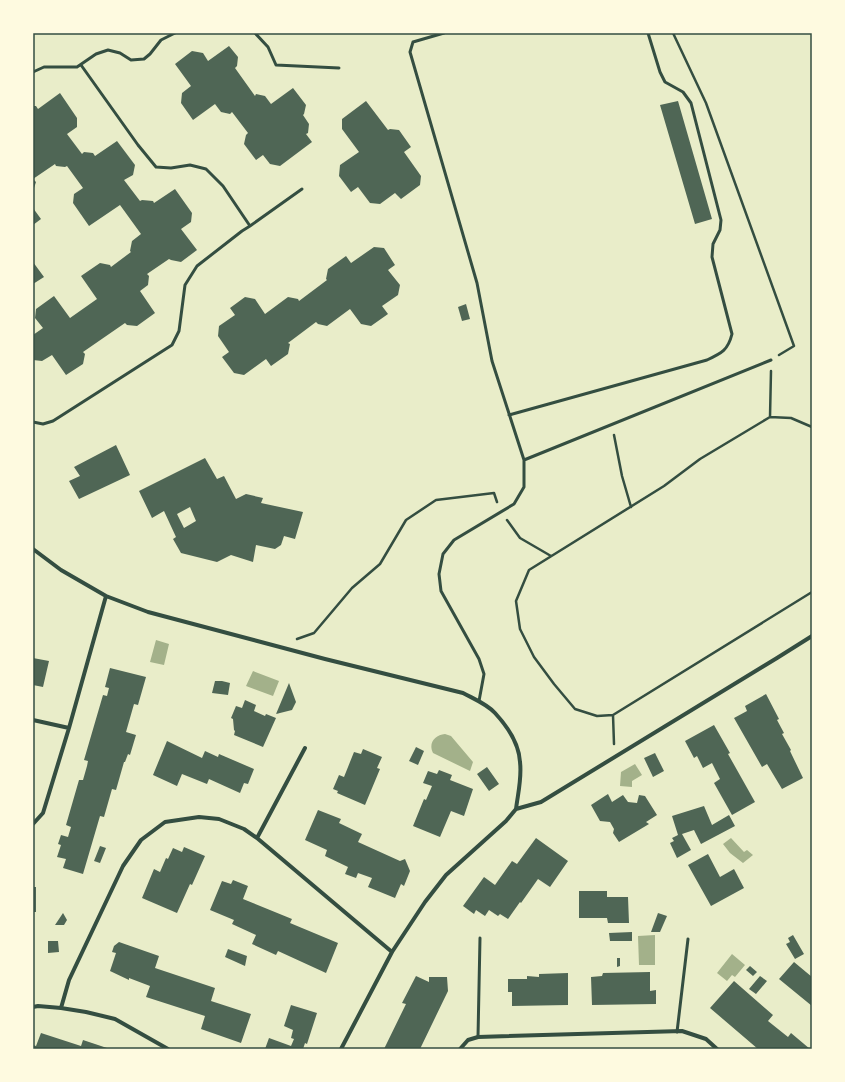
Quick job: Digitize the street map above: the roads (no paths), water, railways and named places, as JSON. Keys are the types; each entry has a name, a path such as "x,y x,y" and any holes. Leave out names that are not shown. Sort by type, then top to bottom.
{"street":[{"path":"33,549 61,570 106,596 148,612 463,694 479,701 494,712 514,739 520,761 520,781 516,809 506,821 446,875 425,902 392,952 341,1049"},
{"path":"33,824 43,813 69,728 106,596"},
{"path":"516,809 540,802 812,636"},
{"path":"33,720 69,728"},
{"path":"257,838 305,748"},
{"path":"61,1008 69,980 116,880 123,866 141,840 165,822 199,816 219,819 244,830 257,838 392,952"},
{"path":"33,1007 61,1008 115,1019 168,1049"},
{"path":"460,1049 468,1040 478,1037 682,1031 706,1039 718,1049"}],"lane":[{"path":"33,72 44,67 77,67 96,54 108,50 120,53 132,60 144,59 161,40 175,33"},
{"path":"255,33 268,47 276,65 339,68"},
{"path":"444,33 413,42 410,52 477,283 492,361 524,460 524,487 514,504 454,540 443,554 439,574 441,591 479,659 484,674 479,701"},
{"path":"509,415 707,360 721,353 729,344 732,334 712,257 712,244 720,230 720,213 691,103 683,92 664,82 648,33"},
{"path":"81,65 138,146 156,167 171,168 190,165 206,169 223,186 250,226"},
{"path":"33,422 43,424 53,421 172,345 179,331 185,285 197,266 242,231 302,189"},
{"path":"524,460 771,360"},
{"path":"478,1037 480,938"},
{"path":"677,1032 688,939"}]}
